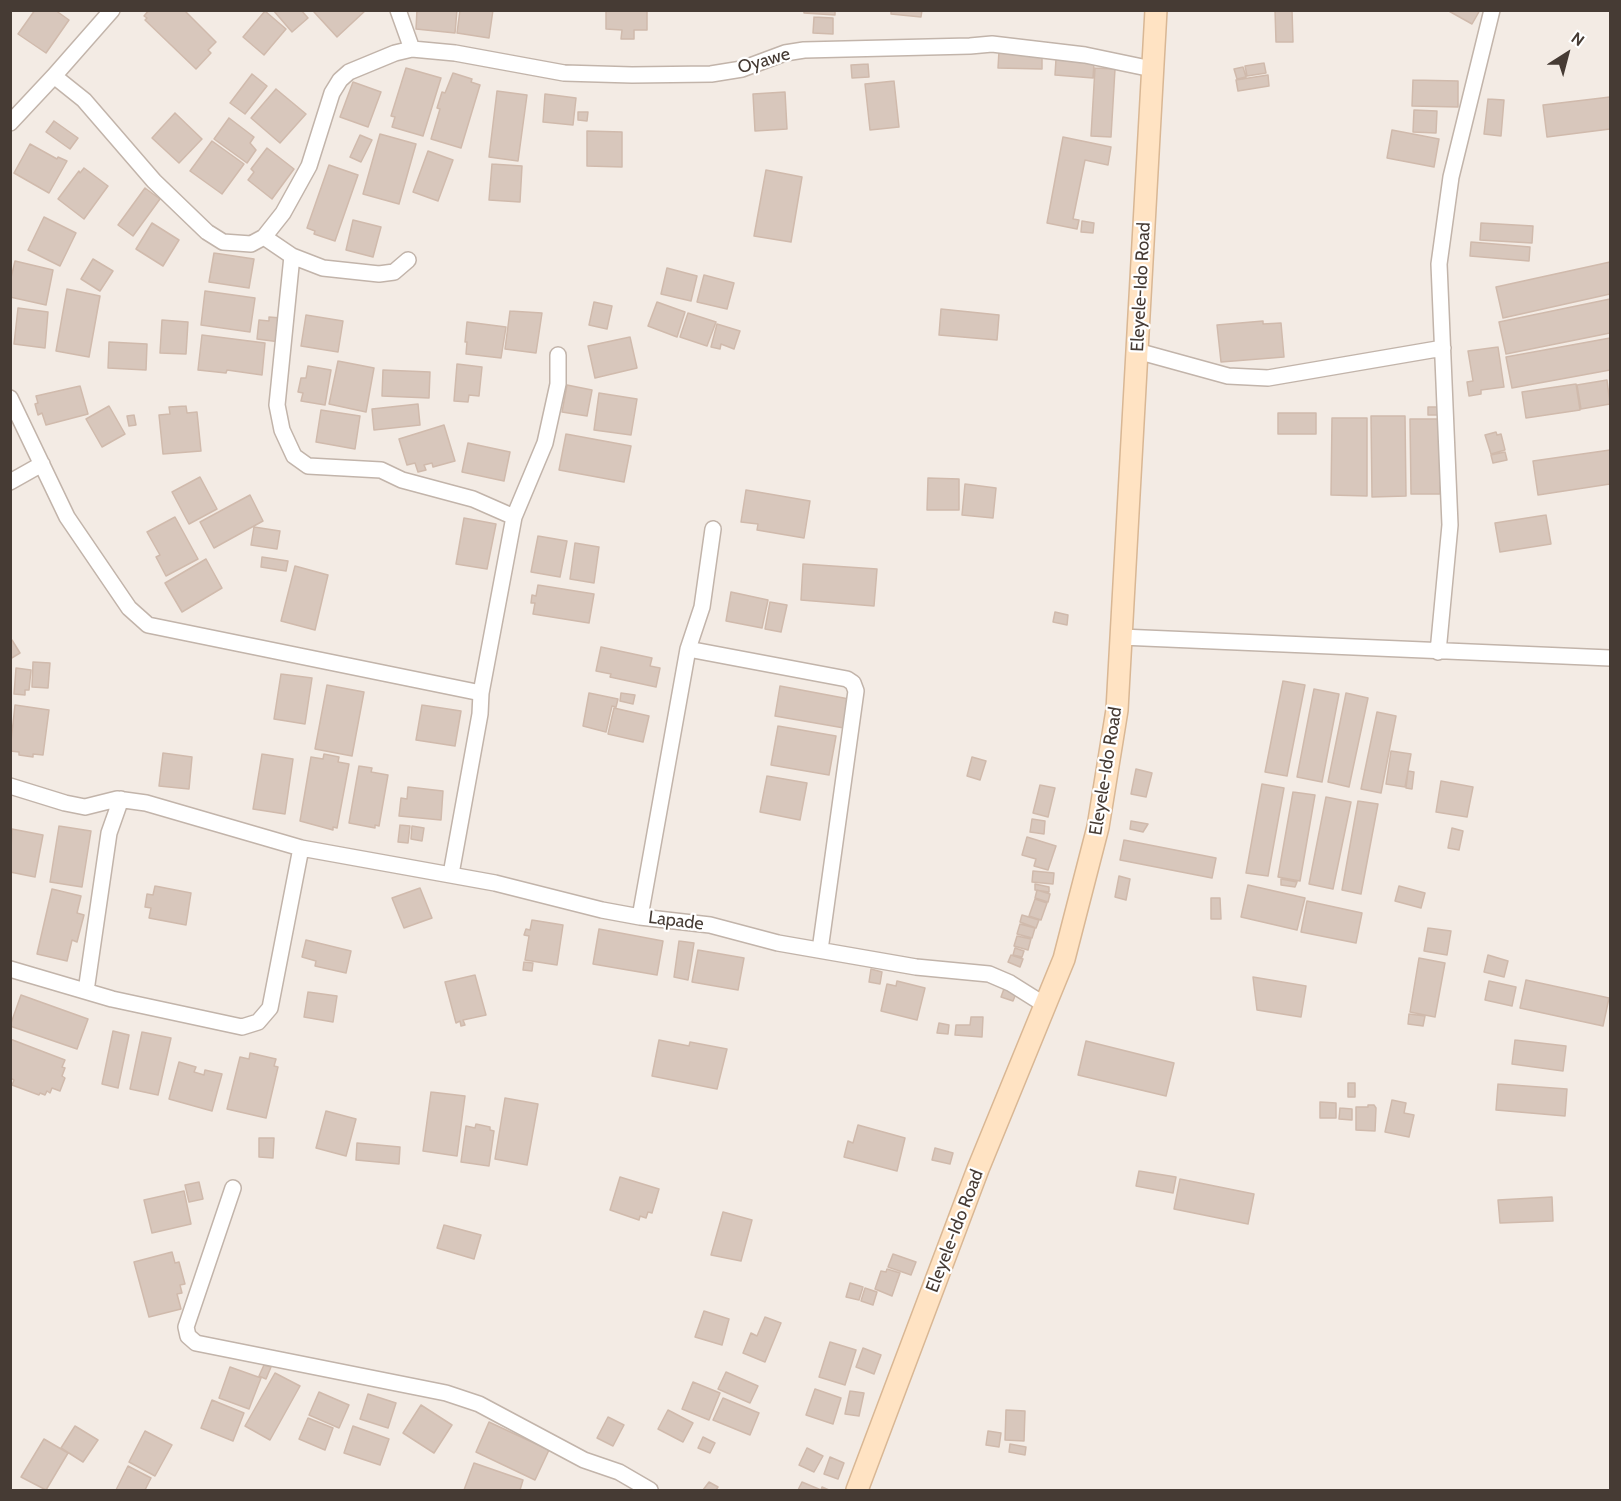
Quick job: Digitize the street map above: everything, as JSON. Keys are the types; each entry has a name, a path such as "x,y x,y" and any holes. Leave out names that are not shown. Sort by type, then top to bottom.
{"main road":[{"name":"Eleyele-Ido Road","path":"857,1491 978,1169 1064,959 1098,826 1117,710 1156,10"}],"street":[{"path":"10,123 112,10"},
{"path":"54,76 84,100 154,181 207,232 223,242 239,245 251,244 264,237 283,213 309,166 332,93 340,80 349,72 395,53 412,49 398,10"},
{"path":"1438,652 1450,525 1440,264 1451,177 1492,10"},
{"name":"Oyawe","path":"412,49 455,53 564,73 632,75 711,74 742,69 785,53 804,50 992,44 1085,55 1152,69"},
{"path":"264,237 292,256 323,268 379,274 394,272 408,260"},
{"path":"292,256 277,405 282,430 294,456 308,466 381,470 402,480 473,499 514,517"},
{"path":"1137,351 1228,376 1268,378 1443,348"},
{"path":"451,874 480,714 481,693 514,517 545,443 558,384 558,355"},
{"path":"10,398 67,517 129,608 148,625 481,693"},
{"path":"10,482 42,464"},
{"path":"640,917 688,649 702,607 713,529"},
{"path":"1121,637 1611,658"},
{"path":"688,649 847,678 853,683 856,691 820,950"},
{"path":"10,786 65,804 85,807 121,799 107,844 86,991"},
{"name":"Lapade","path":"121,799 146,803 301,848 451,874 640,917 710,925 778,943 916,967 989,974 1010,983 1045,1005"},
{"path":"10,969 112,999 242,1027 258,1022 270,1008 301,848"},
{"path":"232,1188 186,1327 188,1336 196,1343 446,1393 479,1404 584,1460 619,1472 650,1491"}],"building":[{"path":"35,10 55,10 69,20 46,53 18,34"},
{"path":"149,10 184,10 216,42 208,50 211,53 196,69 145,20 147,18 144,16"},
{"path":"273,10 301,10 308,18 292,32"},
{"path":"316,10 366,10 337,37 314,12"},
{"path":"417,10 457,10 455,33 416,29"},
{"path":"460,10 493,10 489,38 457,33"},
{"path":"606,10 647,10 647,30 634,30 634,39 621,39 622,30 606,29"},
{"path":"804,10 835,10 835,15 804,13"},
{"path":"891,10 922,10 921,17 891,14"},
{"path":"1275,10 1292,10 1293,42 1276,42"},
{"path":"1447,10 1480,10 1472,24"},
{"path":"265,11 286,29 264,55 243,37"},
{"path":"814,17 833,18 833,34 813,33"},
{"path":"999,51 1042,53 1042,69 998,68"},
{"path":"1056,59 1094,63 1093,78 1055,75"},
{"path":"1264,63 1266,73 1247,76 1245,66"},
{"path":"868,64 869,77 852,78 851,65"},
{"path":"1243,67 1246,77 1237,79 1234,69"},
{"path":"406,68 441,78 423,136 392,127 395,117 391,116"},
{"path":"1095,68 1115,69 1111,137 1091,136"},
{"path":"453,73 472,79 471,82 480,85 461,148 431,139 440,109 437,108 442,92 445,93"},
{"path":"252,74 267,86 245,114 230,103"},
{"path":"1268,75 1269,86 1238,91 1236,80"},
{"path":"1413,80 1458,81 1458,107 1412,106"},
{"path":"894,81 899,127 870,130 865,84"},
{"path":"353,82 381,92 368,127 340,117"},
{"path":"276,89 306,114 280,143 251,118"},
{"path":"497,91 527,95 518,161 489,157"},
{"path":"785,92 787,129 755,131 753,94"},
{"path":"545,94 576,98 573,125 543,122"},
{"path":"1610,97 1610,129 1547,137 1543,105"},
{"path":"1488,99 1504,100 1501,136 1484,134"},
{"path":"1414,110 1437,111 1436,133 1413,132"},
{"path":"578,112 588,112 587,121 578,120"},
{"path":"175,113 202,139 179,163 152,138"},
{"path":"229,118 254,137 250,143 256,150 247,163 214,139"},
{"path":"54,121 78,138 70,149 46,132"},
{"path":"1392,130 1439,139 1434,167 1387,158"},
{"path":"587,131 622,132 622,167 587,166"},
{"path":"380,134 416,144 399,204 363,194"},
{"path":"360,135 372,140 361,162 350,157"},
{"path":"1063,137 1111,147 1108,165 1085,160 1073,219 1079,220 1077,229 1047,223"},
{"path":"212,141 244,164 222,194 190,171"},
{"path":"30,144 57,159 58,157 67,161 49,193 14,173"},
{"path":"267,148 294,169 272,199 248,180 254,172 251,169"},
{"path":"428,151 453,160 438,201 413,192"},
{"path":"492,164 522,166 520,202 489,200"},
{"path":"329,165 358,175 335,241 314,234 315,231 307,228"},
{"path":"84,168 108,186 84,219 58,199 79,171 80,173"},
{"path":"766,170 802,177 791,242 754,236"},
{"path":"145,188 160,199 133,236 118,225"},
{"path":"44,217 76,233 60,266 28,250"},
{"path":"353,220 381,227 373,257 346,250"},
{"path":"1082,221 1094,223 1093,233 1081,232"},
{"path":"152,223 179,240 163,266 136,249"},
{"path":"1481,223 1533,226 1532,243 1480,240"},
{"path":"1471,242 1530,247 1529,261 1470,256"},
{"path":"214,253 254,259 249,288 209,282"},
{"path":"93,259 113,271 100,291 81,279"},
{"path":"15,261 53,270 46,305 10,297 10,282"},
{"path":"1610,262 1610,294 1503,318 1496,287"},
{"path":"667,268 697,276 691,301 661,294"},
{"path":"704,275 734,283 727,309 697,302"},
{"path":"67,289 100,296 89,357 56,351"},
{"path":"205,291 255,298 250,332 201,325"},
{"path":"1610,299 1610,333 1506,354 1499,322"},
{"path":"594,302 612,306 607,329 589,325"},
{"path":"657,302 685,312 677,337 648,326"},
{"path":"18,308 48,312 45,348 14,344"},
{"path":"941,309 999,315 997,340 939,335"},
{"path":"510,311 542,313 536,353 505,349"},
{"path":"688,313 716,322 707,346 680,337"},
{"path":"306,315 343,321 338,352 301,346"},
{"path":"269,317 281,318 280,342 257,339 259,320 269,321"},
{"path":"162,320 188,322 186,354 160,353"},
{"path":"1263,321 1263,324 1281,323 1284,357 1221,362 1217,325"},
{"path":"467,322 506,327 501,358 466,354"},
{"path":"717,324 740,331 734,349 721,344 720,349 711,347"},
{"path":"202,335 265,343 262,375 227,370 226,373 198,370"},
{"path":"630,337 637,368 595,378 588,346"},
{"path":"1610,338 1610,370 1512,388 1506,357"},
{"path":"109,342 147,344 146,370 108,368"},
{"path":"1498,347 1504,387 1481,390 1481,394 1469,396 1467,382 1473,381 1468,351"},
{"path":"338,361 374,368 366,412 329,404"},
{"path":"457,364 482,367 479,396 469,395 468,402 454,401"},
{"path":"308,366 331,370 325,405 301,401 303,393 298,392 301,378 306,378"},
{"path":"383,370 430,372 429,398 382,396"},
{"path":"1607,380 1610,404 1581,409 1577,385"},
{"path":"1576,384 1580,410 1526,418 1522,392"},
{"path":"567,385 592,390 587,416 562,412"},
{"path":"80,386 88,414 46,425 42,413 38,415 35,404 38,403 36,396"},
{"path":"599,393 637,399 631,435 594,430"},
{"path":"418,404 420,425 374,430 372,409"},
{"path":"109,406 125,434 102,447 86,419"},
{"path":"186,406 187,413 197,412 201,451 163,454 159,415 170,414 169,407"},
{"path":"1428,407 1443,407 1443,415 1428,415"},
{"path":"321,410 360,416 355,449 316,442"},
{"path":"1278,413 1316,413 1316,434 1278,434"},
{"path":"134,415 136,425 129,426 127,416"},
{"path":"1371,416 1405,416 1406,496 1372,497"},
{"path":"1332,418 1367,418 1367,496 1331,495"},
{"path":"1410,419 1439,419 1440,494 1411,494"},
{"path":"444,425 455,461 433,467 432,463 424,465 426,470 418,472 415,463 407,465 399,439"},
{"path":"1496,432 1497,435 1501,434 1505,450 1491,454 1485,435"},
{"path":"566,434 631,446 624,482 559,470"},
{"path":"468,443 510,452 504,481 462,472"},
{"path":"1610,450 1610,484 1538,495 1533,461"},
{"path":"1505,452 1507,460 1493,463 1491,455"},
{"path":"200,477 217,509 189,524 172,492"},
{"path":"928,478 959,479 959,510 927,510"},
{"path":"965,484 996,488 993,518 962,515"},
{"path":"746,490 810,501 804,538 757,530 758,524 741,522"},
{"path":"250,495 263,521 214,548 200,522"},
{"path":"1546,515 1551,544 1500,552 1495,523"},
{"path":"175,517 198,559 166,576 156,557 160,555 147,532"},
{"path":"464,518 496,524 487,569 456,564"},
{"path":"254,527 280,531 277,549 251,545"},
{"path":"538,536 567,541 560,577 531,572"},
{"path":"575,543 599,547 594,583 570,579"},
{"path":"262,557 288,561 286,571 261,567"},
{"path":"206,559 222,588 182,612 165,583"},
{"path":"803,564 877,569 874,606 801,600"},
{"path":"295,566 328,575 315,630 281,621"},
{"path":"538,585 594,594 589,623 533,614 535,603 531,603 532,595 536,596"},
{"path":"731,592 768,600 762,628 726,621"},
{"path":"770,602 787,605 781,632 765,629"},
{"path":"1055,612 1068,615 1067,625 1053,622"},
{"path":"12,640 20,653 10,659 10,641"},
{"path":"601,647 652,658 650,666 660,668 656,687 610,677 611,674 596,671"},
{"path":"33,662 50,663 48,688 32,687"},
{"path":"16,668 31,670 29,690 25,690 25,695 14,694"},
{"path":"281,674 312,678 305,724 274,719"},
{"path":"1283,681 1305,685 1287,776 1265,772"},
{"path":"327,685 364,692 352,756 315,749"},
{"path":"780,686 849,699 844,728 775,716"},
{"path":"1314,689 1339,694 1322,782 1297,777"},
{"path":"589,693 618,699 616,707 612,706 606,732 583,726"},
{"path":"621,693 635,695 633,704 620,701"},
{"path":"1346,693 1368,698 1349,787 1328,782"},
{"path":"15,705 49,710 43,755 33,754 33,757 10,751"},
{"path":"422,705 461,711 455,746 416,740"},
{"path":"614,708 649,716 643,742 608,734"},
{"path":"1377,712 1396,716 1381,793 1361,789"},
{"path":"778,726 836,736 829,775 771,765"},
{"path":"1391,751 1411,754 1405,787 1386,784"},
{"path":"163,753 192,757 189,789 159,786"},
{"path":"262,754 293,759 285,814 253,809"},
{"path":"324,754 339,757 338,762 349,764 337,828 333,827 333,830 300,821 311,757 323,759"},
{"path":"972,757 986,761 980,780 967,776"},
{"path":"359,766 372,768 371,772 388,775 379,826 375,825 375,828 349,823"},
{"path":"1136,769 1152,773 1146,797 1131,794"},
{"path":"1408,771 1414,772 1412,789 1406,788"},
{"path":"767,776 807,783 800,820 760,812"},
{"path":"1441,781 1473,787 1467,817 1436,812"},
{"path":"1262,784 1284,788 1268,876 1246,873"},
{"path":"1040,785 1055,788 1048,817 1033,813"},
{"path":"408,787 443,791 441,820 399,816 401,798 407,799"},
{"path":"1293,792 1315,795 1300,881 1278,877"},
{"path":"1326,797 1351,802 1333,889 1309,884"},
{"path":"1358,801 1378,804 1361,894 1342,890"},
{"path":"1032,819 1045,821 1044,834 1030,832"},
{"path":"1131,821 1148,824 1143,832 1130,829"},
{"path":"400,825 410,826 408,843 398,842"},
{"path":"59,826 91,831 82,887 50,882"},
{"path":"412,826 424,828 422,841 411,839"},
{"path":"1452,828 1463,831 1459,850 1448,848"},
{"path":"12,829 43,835 35,877 10,872"},
{"path":"1027,837 1056,846 1048,870 1034,866 1036,859 1022,855"},
{"path":"1124,840 1216,858 1212,878 1120,860"},
{"path":"1033,871 1054,873 1053,884 1032,882"},
{"path":"1119,876 1130,879 1126,900 1115,897"},
{"path":"1281,879 1297,882 1295,887 1281,885"},
{"path":"1035,884 1049,887 1049,892 1035,890"},
{"path":"1248,885 1305,898 1297,930 1241,917"},
{"path":"155,886 191,893 186,925 149,918 151,908 145,907 147,894 153,895"},
{"path":"1399,886 1425,893 1421,908 1395,901"},
{"path":"420,888 432,918 404,928 392,898"},
{"path":"52,889 81,896 77,913 84,915 77,942 72,940 67,961 37,954"},
{"path":"1037,890 1050,894 1048,902 1035,898"},
{"path":"1211,898 1220,898 1221,919 1211,919"},
{"path":"1035,899 1047,903 1041,920 1029,916"},
{"path":"1307,901 1362,913 1356,943 1301,932"},
{"path":"1022,915 1039,920 1036,928 1020,922"},
{"path":"532,920 563,925 557,965 525,960 529,936 524,935 526,929 530,930"},
{"path":"1020,924 1035,928 1032,938 1017,934"},
{"path":"1428,928 1451,931 1447,955 1424,951"},
{"path":"599,929 663,941 657,975 593,964"},
{"path":"1017,936 1031,939 1028,950 1014,946"},
{"path":"306,940 351,951 346,973 315,966 316,961 302,957"},
{"path":"679,941 694,943 688,980 674,977"},
{"path":"1015,948 1024,951 1022,957 1013,955"},
{"path":"698,950 744,958 738,990 692,982"},
{"path":"1011,955 1023,959 1020,967 1008,962"},
{"path":"1488,955 1508,961 1504,977 1484,972"},
{"path":"1419,958 1445,963 1435,1017 1410,1012"},
{"path":"524,962 533,963 532,971 523,970"},
{"path":"871,969 882,972 880,984 869,982"},
{"path":"475,975 486,1015 463,1020 465,1025 461,1026 460,1021 456,1023 445,982"},
{"path":"1253,977 1306,986 1301,1017 1257,1010"},
{"path":"1526,980 1609,998 1603,1026 1520,1008"},
{"path":"897,981 925,988 917,1020 881,1011 887,984 896,986"},
{"path":"1489,981 1516,987 1512,1006 1485,1000"},
{"path":"1005,986 1017,991 1013,1001 1001,997"},
{"path":"308,992 337,996 333,1022 304,1017"},
{"path":"21,995 88,1019 77,1049 10,1026"},
{"path":"1409,1014 1425,1016 1423,1026 1408,1024"},
{"path":"971,1017 983,1017 982,1037 955,1035 956,1025 970,1025"},
{"path":"939,1023 949,1025 948,1034 937,1033"},
{"path":"113,1031 129,1035 118,1088 102,1084"},
{"path":"142,1032 171,1038 158,1095 130,1089"},
{"path":"10,1039 65,1060 62,1076 65,1078 60,1091 52,1088 50,1093 47,1091 45,1095 40,1093 39,1095 12,1085 14,1080 10,1078"},
{"path":"659,1040 689,1046 690,1042 727,1049 717,1089 652,1076"},
{"path":"1515,1040 1566,1046 1563,1071 1512,1064"},
{"path":"1086,1041 1174,1063 1166,1096 1078,1075"},
{"path":"250,1053 276,1059 274,1066 278,1067 266,1118 227,1109 240,1057 249,1059"},
{"path":"179,1062 196,1067 194,1072 204,1075 205,1070 222,1074 212,1111 169,1099"},
{"path":"1348,1083 1355,1083 1355,1097 1348,1097"},
{"path":"1498,1084 1567,1089 1565,1116 1496,1110"},
{"path":"431,1092 465,1096 457,1156 423,1151"},
{"path":"505,1098 538,1104 527,1165 495,1159"},
{"path":"1392,1100 1406,1103 1404,1113 1414,1115 1409,1137 1385,1132"},
{"path":"1320,1102 1336,1103 1336,1118 1320,1118"},
{"path":"1368,1105 1374,1105 1376,1108 1375,1131 1356,1130 1356,1107 1368,1107"},
{"path":"1340,1108 1352,1109 1352,1120 1339,1119"},
{"path":"326,1111 356,1119 346,1156 316,1148"},
{"path":"476,1124 490,1127 490,1130 494,1131 489,1166 461,1162 466,1126 475,1128"},
{"path":"858,1125 905,1138 897,1171 844,1157 848,1141 853,1143"},
{"path":"259,1138 274,1138 273,1158 259,1157"},
{"path":"357,1143 400,1147 399,1164 356,1160"},
{"path":"935,1148 953,1153 950,1164 932,1160"},
{"path":"1139,1171 1176,1177 1173,1193 1136,1186"},
{"path":"620,1177 659,1189 652,1213 648,1212 646,1218 640,1216 639,1220 610,1210"},
{"path":"1180,1179 1254,1194 1248,1224 1174,1209"},
{"path":"199,1182 203,1199 189,1202 185,1185"},
{"path":"184,1191 191,1224 152,1233 144,1200"},
{"path":"1552,1197 1553,1221 1500,1223 1498,1200"},
{"path":"723,1212 752,1220 741,1261 711,1255"},
{"path":"444,1225 481,1235 474,1259 437,1248"},
{"path":"172,1252 175,1263 179,1262 185,1284 180,1285 182,1293 177,1294 181,1309 149,1317 134,1262"},
{"path":"893,1254 916,1262 911,1275 888,1267"},
{"path":"887,1269 900,1273 892,1296 875,1289 881,1271 886,1272"},
{"path":"850,1283 863,1287 859,1300 846,1297"},
{"path":"865,1288 877,1292 873,1305 861,1301"},
{"path":"704,1311 729,1319 722,1345 695,1337"},
{"path":"765,1317 781,1323 765,1362 743,1353 751,1333 757,1336"},
{"path":"830,1342 856,1350 845,1385 819,1377"},
{"path":"863,1348 881,1355 874,1374 856,1367"},
{"path":"264,1365 271,1367 266,1379 259,1376"},
{"path":"230,1367 261,1378 249,1409 219,1398"},
{"path":"726,1372 758,1386 750,1403 718,1389"},
{"path":"275,1373 300,1386 270,1440 245,1426"},
{"path":"693,1382 720,1393 709,1420 682,1409"},
{"path":"815,1389 841,1398 833,1424 806,1415"},
{"path":"850,1391 864,1393 859,1416 845,1414"},
{"path":"319,1392 349,1405 339,1428 309,1415"},
{"path":"368,1394 396,1403 388,1428 360,1419"},
{"path":"723,1398 759,1413 750,1435 713,1420"},
{"path":"212,1400 244,1413 233,1441 201,1428"},
{"path":"421,1405 452,1425 434,1453 403,1433"},
{"path":"668,1410 693,1423 683,1442 658,1429"},
{"path":"1006,1410 1025,1411 1024,1441 1005,1440"},
{"path":"608,1417 624,1425 613,1446 597,1438"},
{"path":"308,1418 333,1428 325,1450 299,1439"},
{"path":"489,1422 549,1450 535,1480 476,1452"},
{"path":"75,1426 98,1440 83,1462 61,1448"},
{"path":"353,1426 389,1439 380,1465 344,1453"},
{"path":"145,1431 172,1445 155,1476 129,1462"},
{"path":"988,1431 1001,1433 999,1447 986,1445"},
{"path":"703,1437 715,1443 710,1453 698,1448"},
{"path":"44,1439 68,1453 46,1490 21,1477"},
{"path":"1010,1444 1026,1447 1025,1455 1009,1452"},
{"path":"807,1448 823,1456 814,1472 799,1465"},
{"path":"830,1457 844,1463 838,1479 824,1474"},
{"path":"474,1463 523,1480 520,1490 464,1490"},
{"path":"128,1466 151,1478 145,1490 116,1490"},
{"path":"709,1482 718,1487 716,1490 703,1490"},
{"path":"802,1482 821,1490 798,1490"}]}
